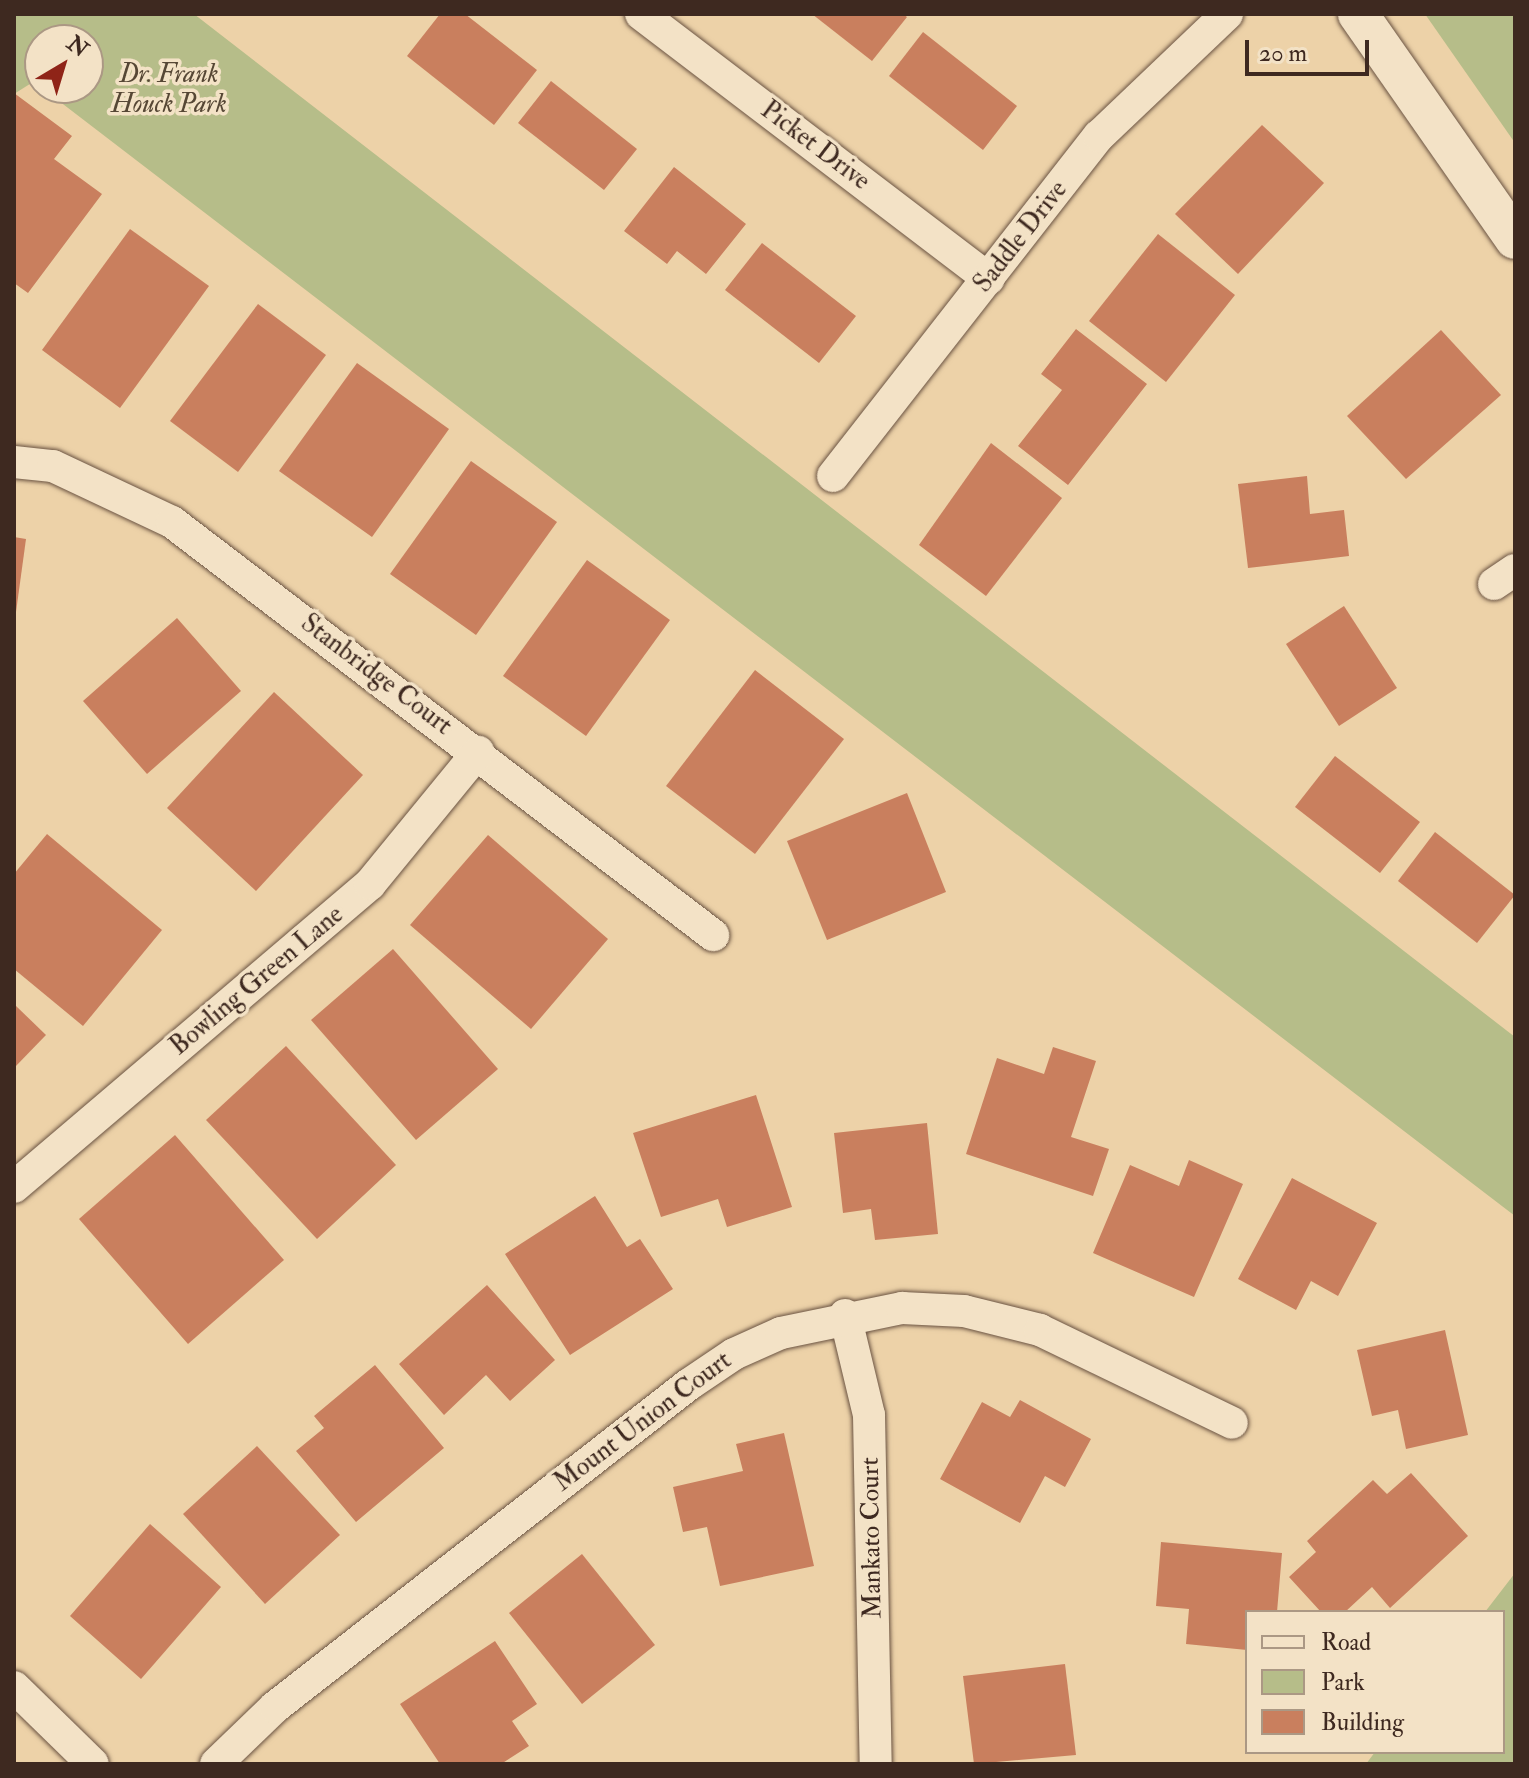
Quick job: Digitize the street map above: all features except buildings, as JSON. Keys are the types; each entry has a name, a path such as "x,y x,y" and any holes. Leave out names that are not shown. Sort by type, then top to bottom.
{"street":[{"name":"Picket Drive","path":"641,14 989,279"},
{"name":"Saddle Drive","path":"833,476 1099,136 1227,14"},
{"path":"1358,14 1515,239"},
{"name":"Stanbridge Court","path":"14,462 53,466 172,522 478,752 713,935"},
{"name":"Bowling Green Lane","path":"14,1187 370,884 478,752"},
{"name":"Mount Union Court","path":"216,1764 275,1707 688,1385 746,1348 845,1315 902,1308 964,1311 1040,1330 1232,1423"},
{"name":"Mankato Court","path":"845,1315 869,1415 876,1764"},
{"path":"14,1687 93,1764"}],"green space":[{"name":"Dr. Frank Houck Park","path":"14,14 194,14 1515,1037 1515,1216 63,104 104,104 104,24 24,24 24,88 14,94"},
{"path":"1425,14 1515,14 1515,143"},
{"path":"1515,1573 1515,1764 1366,1764 1374,1754 1505,1754 1505,1610 1487,1610"}]}
